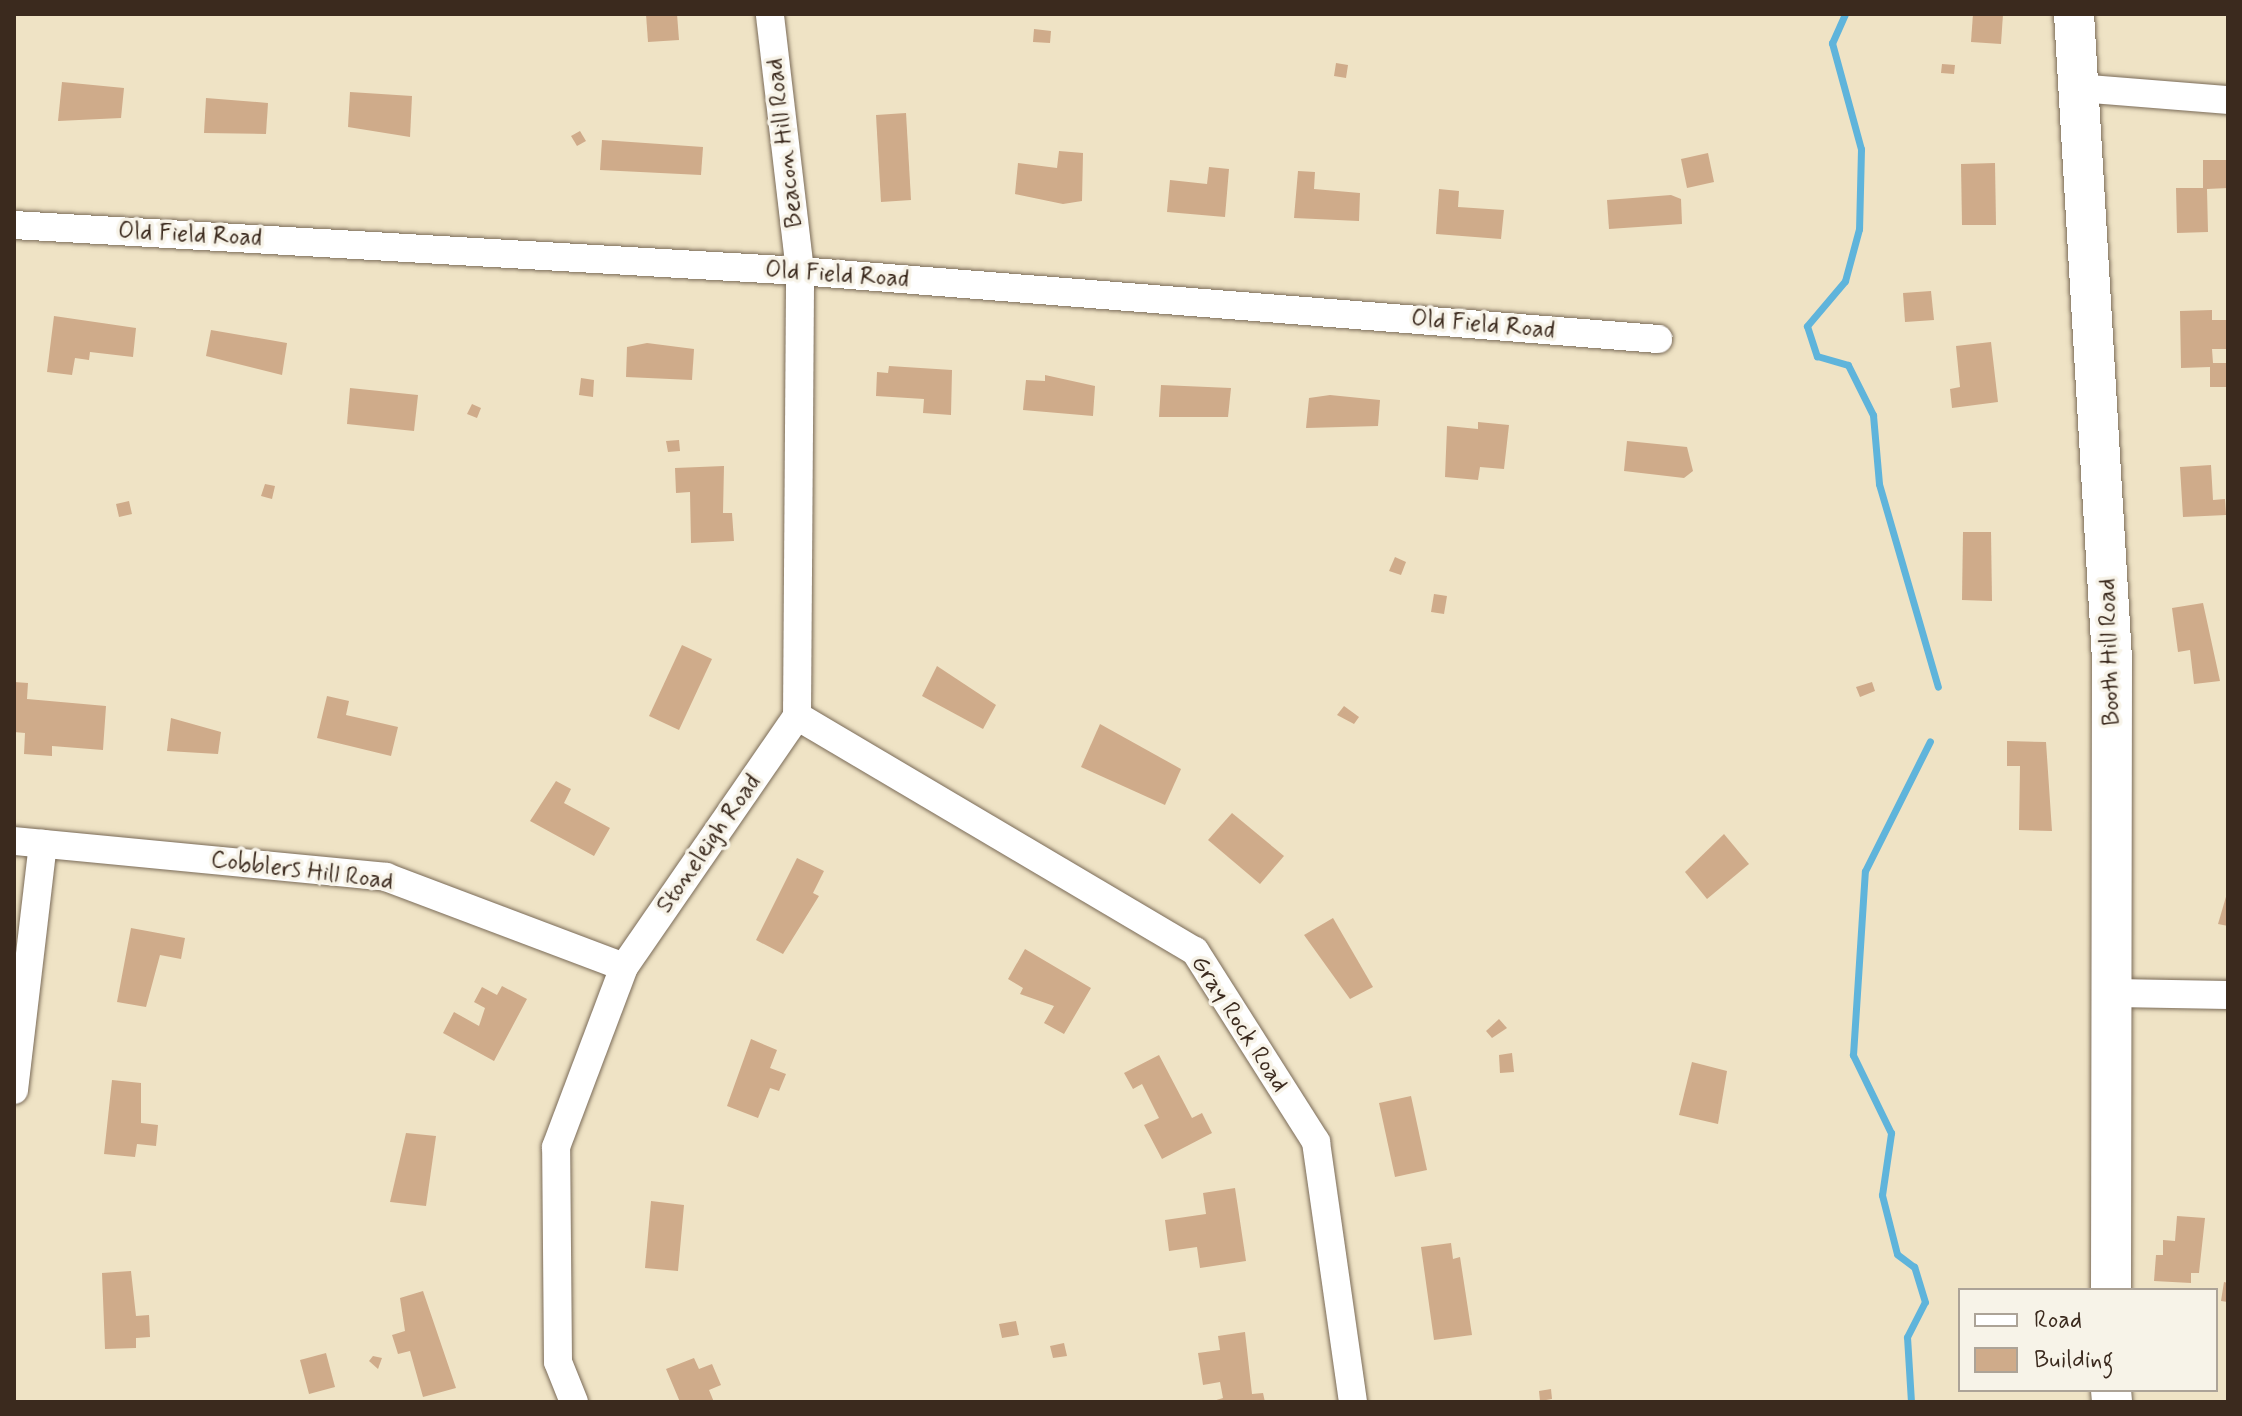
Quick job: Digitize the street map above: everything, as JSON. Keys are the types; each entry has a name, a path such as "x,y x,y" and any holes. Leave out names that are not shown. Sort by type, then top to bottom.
{"street":[{"name":"Beacon Hill Road","path":"770,14 800,271"},
{"name":"Booth Hill Road","path":"2074,14 2112,659 2115,993 2111,1288"},
{"path":"2078,88 2228,100"},
{"name":"Old Field Road","path":"14,225 800,271 1658,339"},
{"path":"797,716 800,271"},
{"name":"Stoneleigh Road","path":"574,1402 558,1362 556,1147 624,967 797,716"},
{"name":"Gray Rock Road","path":"797,716 1195,951 1316,1142 1353,1402"},
{"name":"Cobblers Hill Road","path":"14,841 386,877 624,967"},
{"path":"14,1090 43,844"},
{"path":"2115,993 2228,995"}],"building":[{"path":"646,14 677,14 679,40 648,42"},
{"path":"1973,14 2003,14 2001,44 1971,42"},
{"path":"1034,29 1051,31 1050,43 1033,42"},
{"path":"1336,63 1348,65 1346,78 1334,76"},
{"path":"1942,64 1955,65 1954,74 1941,73"},
{"path":"62,82 124,88 121,118 58,121"},
{"path":"350,92 412,96 410,137 348,127"},
{"path":"206,98 268,103 266,134 204,133"},
{"path":"906,113 911,200 881,202 876,115"},
{"path":"580,131 586,141 577,146 571,136"},
{"path":"602,140 703,147 701,175 600,170"},
{"path":"1059,151 1083,153 1082,201 1063,204 1015,194 1018,163 1057,168"},
{"path":"1708,153 1714,182 1687,188 1681,159"},
{"path":"2203,160 2228,160 2228,188 2207,189 2208,232 2177,233 2176,188 2203,188"},
{"path":"1995,163 1996,225 1962,225 1961,164"},
{"path":"1209,167 1229,169 1225,217 1167,212 1170,180 1207,184"},
{"path":"1298,171 1315,172 1314,189 1360,193 1359,221 1294,218"},
{"path":"1439,189 1459,191 1458,207 1504,210 1501,239 1436,234"},
{"path":"1671,195 1681,199 1682,224 1609,229 1607,200"},
{"path":"1931,291 1934,320 1905,322 1903,293"},
{"path":"2212,310 2212,320 2228,320 2228,349 2212,349 2213,363 2228,363 2228,387 2210,387 2210,367 2181,368 2180,311"},
{"path":"54,316 136,328 133,357 90,352 89,360 75,358 72,375 47,372"},
{"path":"211,330 287,343 282,375 206,356"},
{"path":"1991,342 1998,402 1952,408 1950,389 1960,387 1956,346"},
{"path":"647,343 694,349 692,380 626,377 627,347"},
{"path":"889,366 952,370 951,415 923,413 924,399 876,396 877,372 888,373"},
{"path":"1045,375 1095,386 1093,416 1023,410 1026,380 1045,381"},
{"path":"581,378 594,380 593,397 579,395"},
{"path":"1161,385 1231,388 1228,417 1159,417"},
{"path":"350,388 418,395 414,431 347,424"},
{"path":"1330,395 1380,400 1378,426 1306,428 1309,398"},
{"path":"472,404 481,408 477,418 467,414"},
{"path":"1478,422 1509,425 1504,469 1480,467 1478,480 1445,477 1447,426 1478,429"},
{"path":"679,440 680,451 668,452 666,441"},
{"path":"1627,441 1687,447 1693,471 1684,478 1624,471"},
{"path":"2211,465 2213,500 2225,499 2226,515 2183,517 2180,467"},
{"path":"724,466 723,513 732,513 734,541 691,543 690,492 676,493 675,468"},
{"path":"265,484 275,486 272,499 261,496"},
{"path":"129,501 132,514 119,517 116,504"},
{"path":"1963,532 1991,532 1992,601 1962,600"},
{"path":"1395,557 1406,562 1401,575 1389,571"},
{"path":"1434,594 1447,596 1444,614 1431,612"},
{"path":"2203,603 2220,681 2194,684 2190,650 2178,652 2172,608"},
{"path":"682,645 712,659 679,730 649,716"},
{"path":"937,666 996,705 983,729 922,696"},
{"path":"14,682 28,683 27,699 106,706 103,750 52,746 52,756 24,754 25,733 14,732"},
{"path":"1872,682 1875,691 1860,697 1856,687"},
{"path":"327,696 349,701 346,715 398,727 391,756 317,738"},
{"path":"1344,706 1359,717 1354,724 1337,715"},
{"path":"171,718 221,732 218,754 167,751"},
{"path":"1100,724 1181,769 1165,805 1081,767"},
{"path":"2007,741 2046,742 2052,831 2019,830 2020,766 2007,766"},
{"path":"556,781 571,789 564,803 610,828 594,856 530,821"},
{"path":"1232,813 1284,856 1260,884 1208,840"},
{"path":"1724,834 1749,864 1707,899 1685,872"},
{"path":"797,858 824,871 813,893 819,896 783,954 756,940"},
{"path":"2228,890 2228,926 2218,924"},
{"path":"1333,918 1373,987 1350,999 1304,935"},
{"path":"131,928 185,938 181,959 160,955 146,1007 117,1002"},
{"path":"1025,949 1091,988 1064,1034 1044,1023 1054,1006 1020,994 1023,988 1008,979"},
{"path":"502,986 527,999 494,1061 443,1033 454,1012 479,1026 485,1008 474,1002 482,987 497,995"},
{"path":"1499,1019 1507,1028 1492,1038 1486,1031"},
{"path":"751,1039 777,1050 770,1068 786,1074 779,1091 770,1088 758,1118 727,1106"},
{"path":"1512,1053 1514,1072 1500,1073 1499,1055"},
{"path":"1159,1055 1192,1118 1202,1113 1212,1133 1162,1159 1144,1125 1159,1118 1142,1084 1133,1089 1124,1073"},
{"path":"1692,1062 1727,1071 1718,1124 1679,1115"},
{"path":"112,1080 141,1083 141,1123 158,1125 156,1146 137,1144 135,1157 104,1154"},
{"path":"1411,1096 1427,1170 1395,1177 1379,1103"},
{"path":"406,1133 436,1136 426,1206 390,1202"},
{"path":"1235,1188 1246,1261 1200,1268 1197,1247 1169,1251 1165,1220 1206,1214 1203,1193"},
{"path":"651,1201 684,1205 678,1271 645,1268"},
{"path":"2177,1216 2205,1218 2199,1273 2191,1273 2191,1283 2154,1281 2156,1255 2163,1255 2163,1240 2175,1241"},
{"path":"1451,1243 1453,1259 1460,1257 1472,1335 1434,1340 1421,1247"},
{"path":"131,1271 136,1316 149,1315 150,1337 136,1338 136,1348 105,1349 102,1273"},
{"path":"2224,1282 2228,1283 2228,1302 2221,1301"},
{"path":"423,1291 456,1388 423,1397 410,1351 398,1354 392,1335 405,1331 400,1298"},
{"path":"1016,1321 1019,1335 1002,1338 999,1324"},
{"path":"1245,1332 1252,1394 1263,1393 1265,1402 1210,1402 1223,1398 1220,1382 1203,1385 1198,1353 1220,1350 1218,1336"},
{"path":"1064,1343 1067,1356 1053,1358 1050,1346"},
{"path":"326,1353 335,1387 309,1394 300,1360"},
{"path":"373,1356 382,1358 378,1369 369,1361"},
{"path":"694,1358 699,1369 712,1364 721,1385 709,1390 714,1402 680,1402 666,1369"},
{"path":"1551,1389 1552,1399 1540,1401 1539,1391"}],"waterway":[{"path":"1845,14 1832,43 1861,149 1859,229 1845,281 1807,326 1817,356 1848,365 1873,415 1879,484 1938,687"},
{"path":"1911,1402 1907,1337 1925,1302 1914,1267 1897,1254 1882,1195 1891,1133 1853,1055 1865,871 1930,741"}]}
